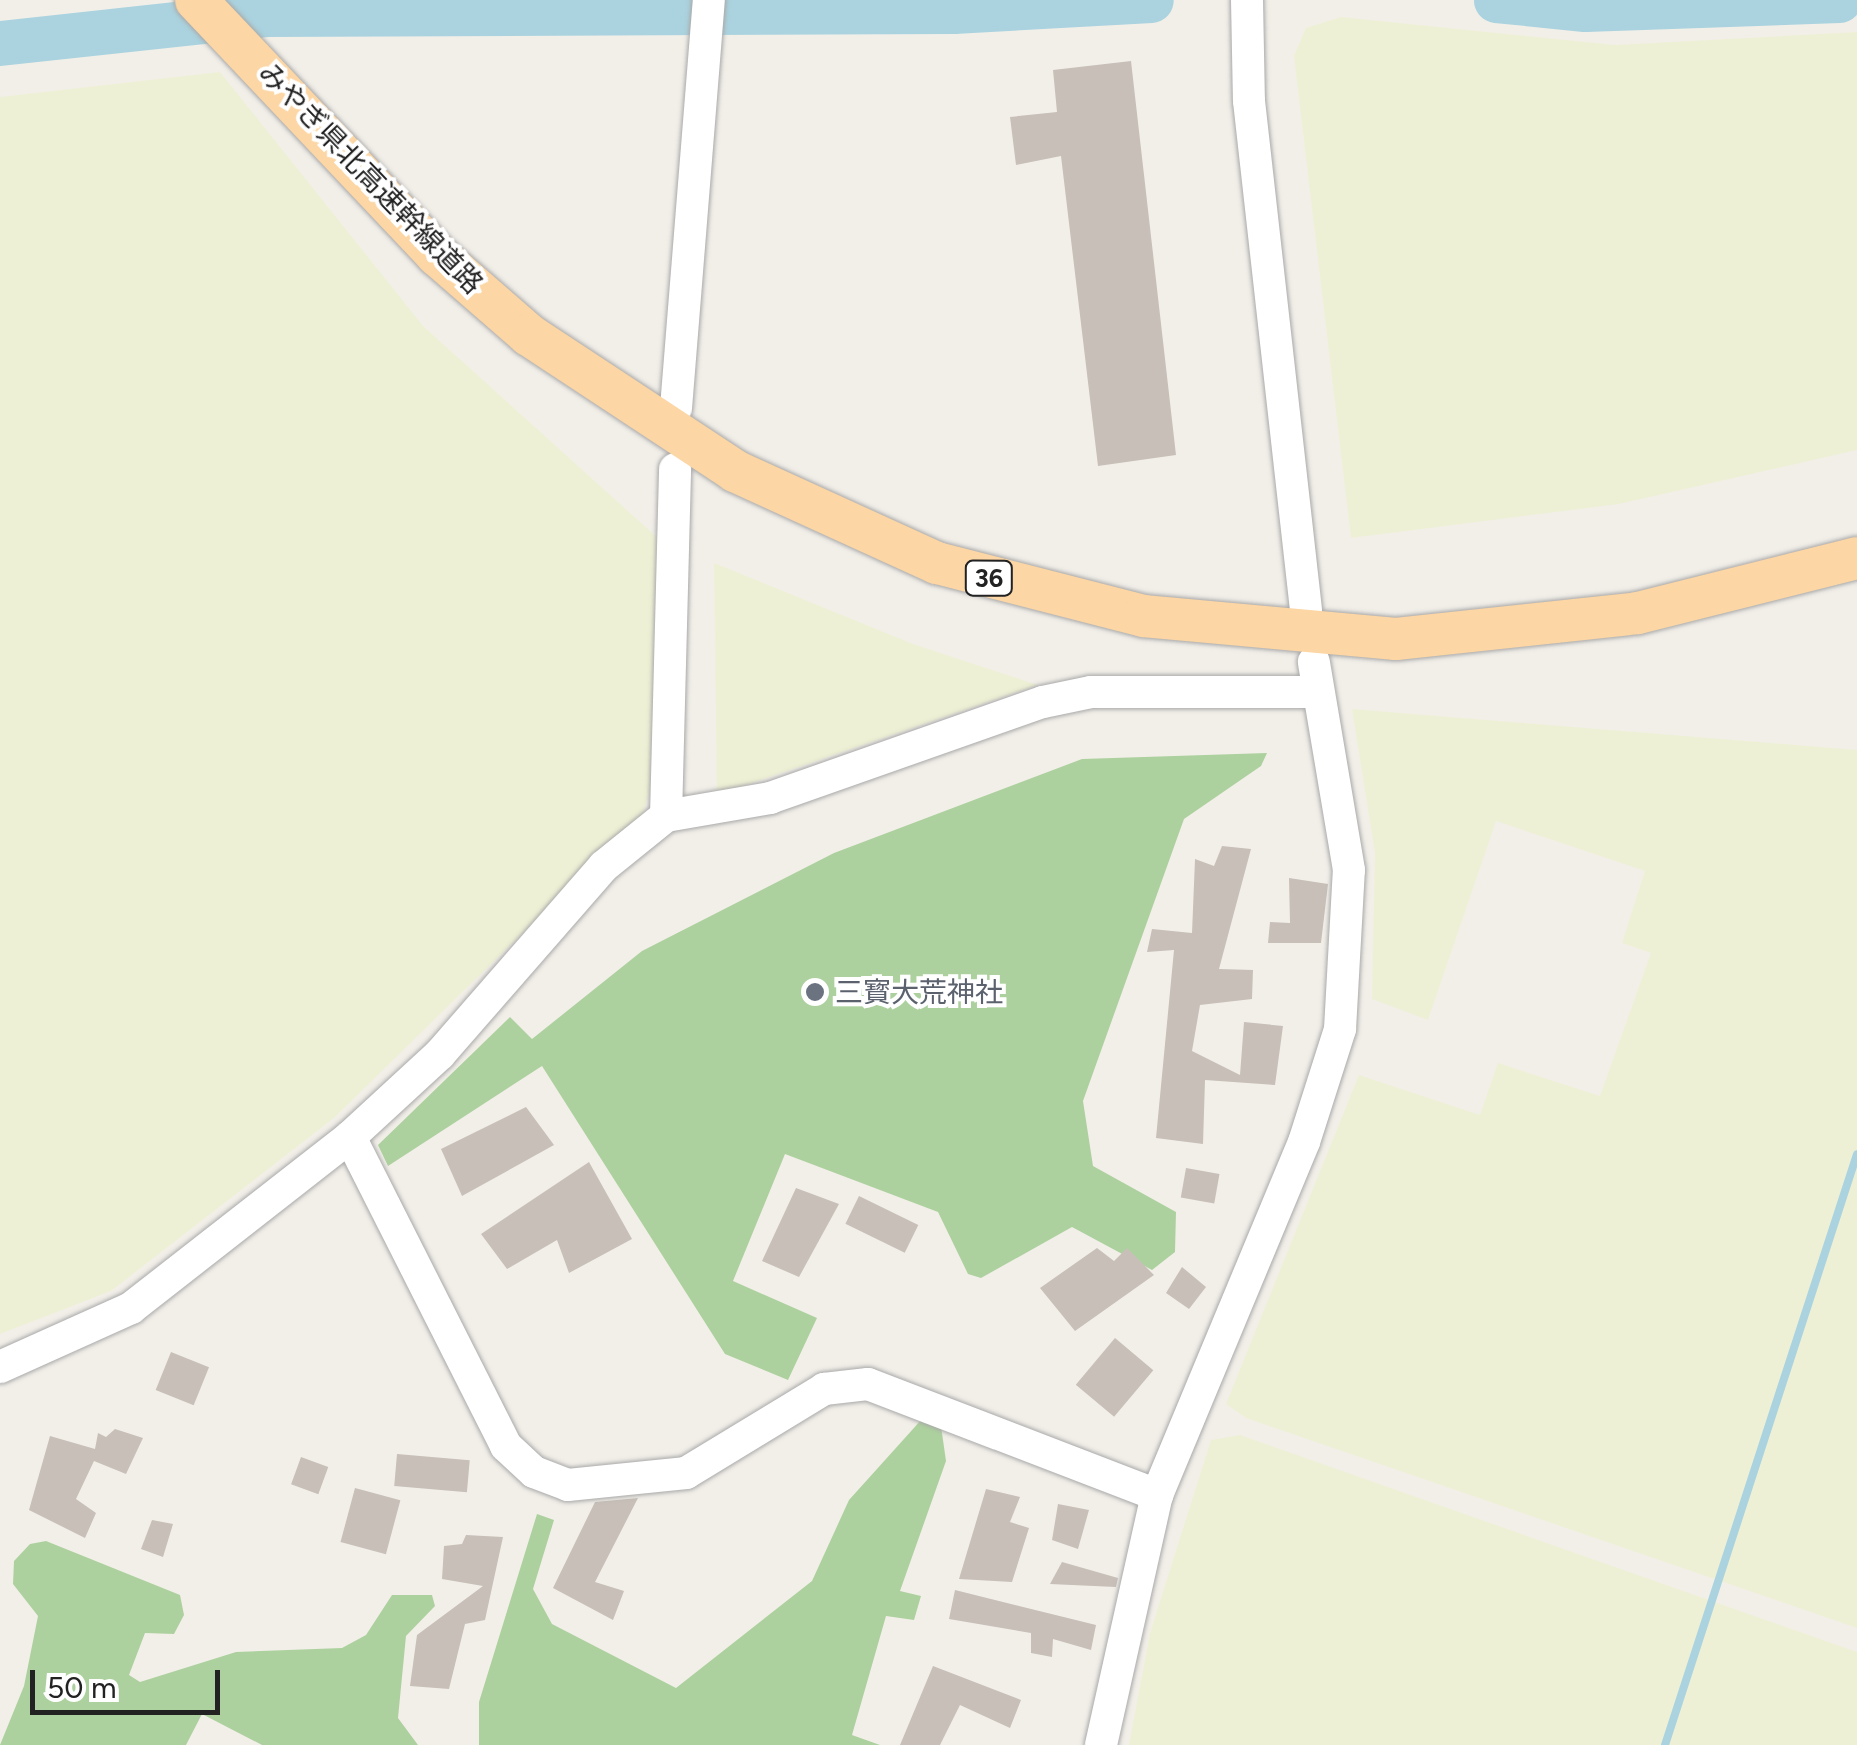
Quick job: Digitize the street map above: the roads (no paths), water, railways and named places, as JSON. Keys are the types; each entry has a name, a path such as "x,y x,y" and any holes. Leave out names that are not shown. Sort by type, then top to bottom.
{"main road":[{"name":"みやぎ県北高速幹線道路","path":"196,0 277,80 437,255 529,336 735,472 937,564 1142,616 1396,639 1638,613 1857,558"}],"street":[{"path":"1248,8 1249,101 1306,610"},
{"path":"676,408 708,14"},
{"path":"666,816 675,469"},
{"path":"0,1367 131,1308 350,1137 440,1054 604,866 666,816 770,798 1042,702 1091,692 1315,677 1349,870 1340,1029 1304,1142 1157,1495 1100,1745"},
{"path":"350,1137 506,1446 534,1472 568,1485 686,1473 824,1390 868,1384 1157,1495"}],"waterway":[{"path":"0,43 265,14 953,11 1151,0"},
{"path":"1496,0 1585,9 1839,0"},
{"path":"1665,1745 1857,1154"}],"place":[{"name":"三寳大荒神社","path":"815,992"}]}
